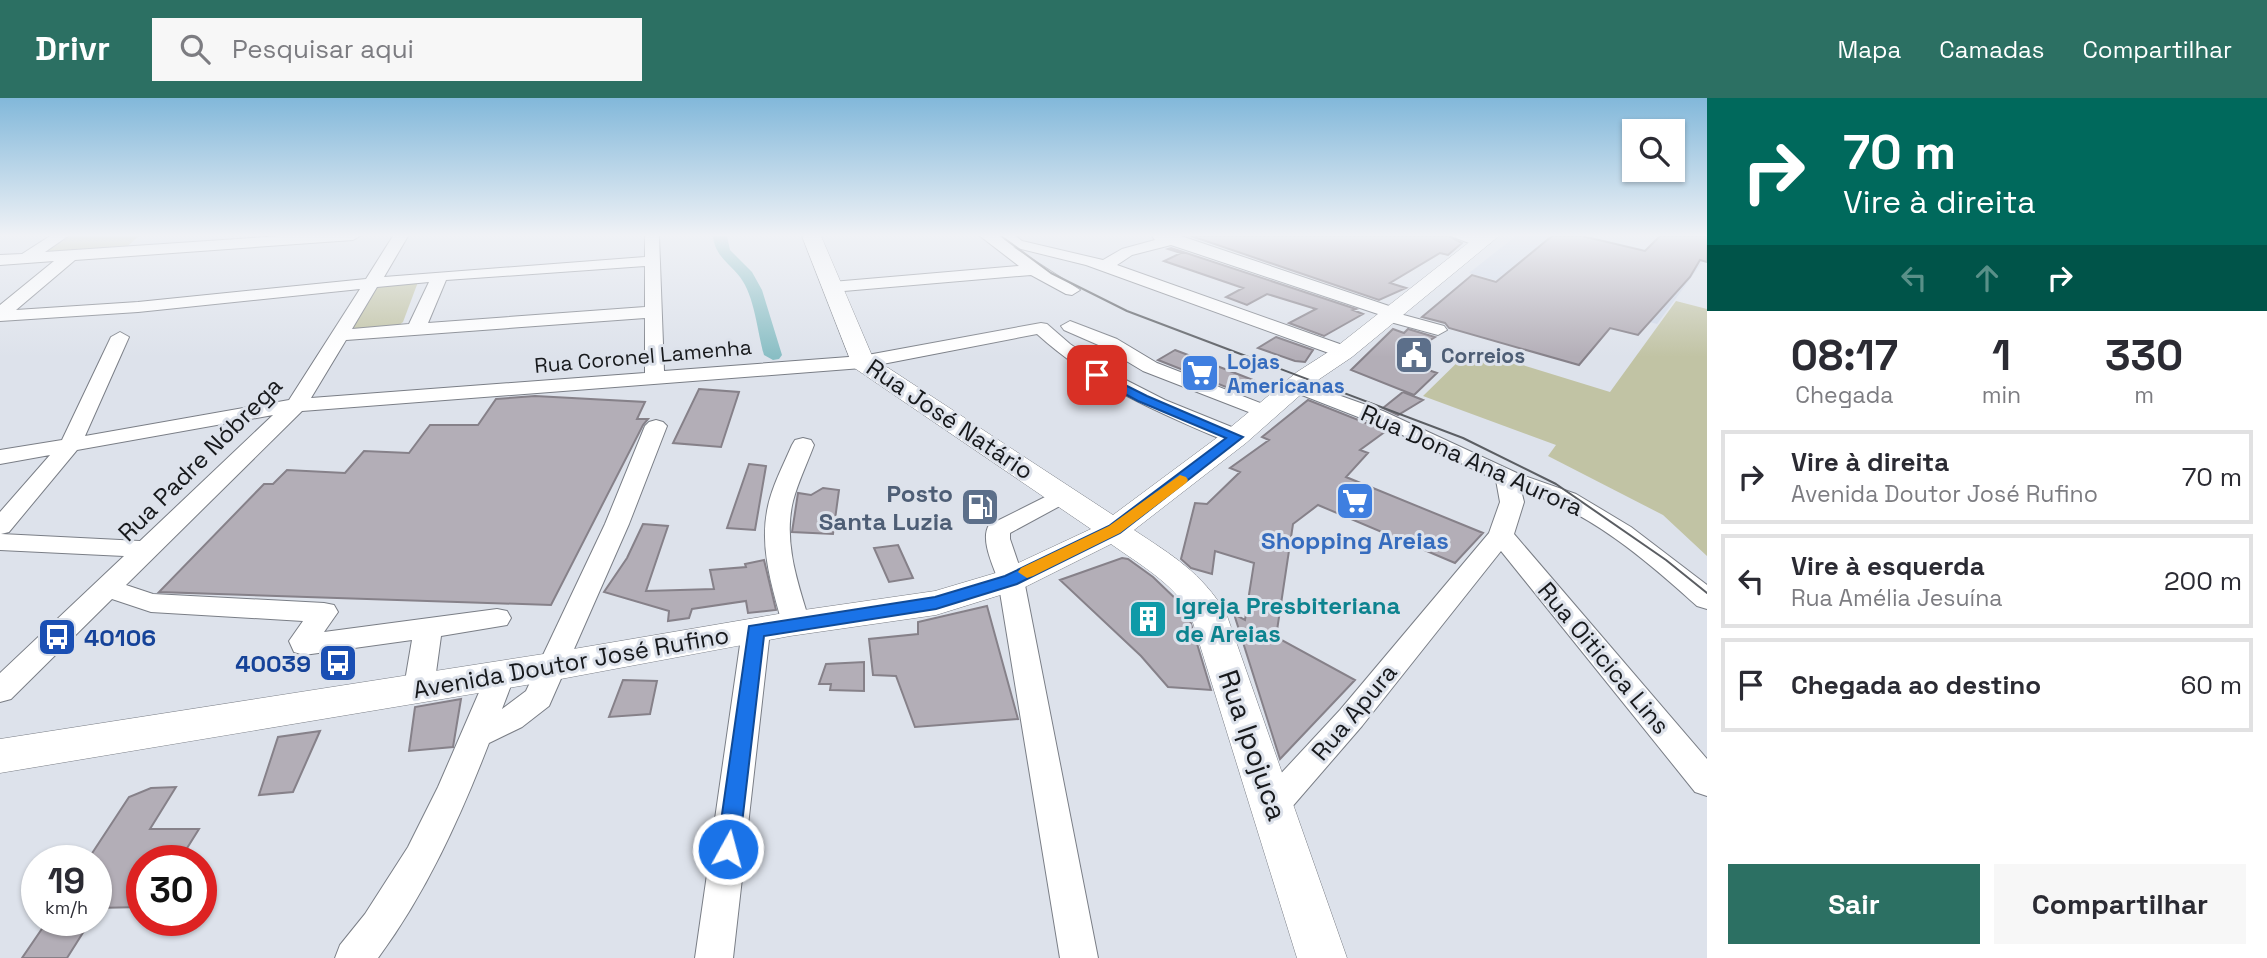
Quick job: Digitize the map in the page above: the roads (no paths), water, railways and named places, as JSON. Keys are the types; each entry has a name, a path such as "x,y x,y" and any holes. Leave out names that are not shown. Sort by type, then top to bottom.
{"main road":[{"name":"Rua José Natário","path":"828,276 862,362 1115,530"},
{"name":"Avenida Doutor José Rufino","path":"0,756 550,667 796,623 936,603 1011,580 1115,530 1236,437 1306,377 1344,352 1434,276"},
{"name":"Rua Ipojuca","path":"1115,530 1188,586 1208,613 1322,958"}],"street":[{"path":"0,315 46,276"},
{"name":"Rua Padre Nóbrega","path":"0,691 296,405 376,276"},
{"path":"0,315 138,307 438,276"},
{"path":"416,329 440,276"},
{"path":"651,276 655,379"},
{"path":"832,287 961,276"},
{"path":"1046,276 1072,290"},
{"path":"1132,276 1344,352"},
{"path":"1281,276 1438,330"},
{"path":"339,335 652,312"},
{"path":"1070,326 1110,343 1150,368 1266,412"},
{"name":"Rua Coronel Lamenha","path":"0,457 296,405 862,362 1041,328 1064,351 1119,387 1236,437"},
{"path":"0,527 70,445 120,338"},
{"name":"Rua Dona Ana Aurora","path":"1296,386 1397,424 1507,477 1571,501 1640,547 1707,600"},
{"path":"476,735 525,711 538,698 617,524 656,426"},
{"path":"796,623 783,581 779,512 803,445"},
{"name":"Rua Apura","path":"1273,805 1351,718 1501,534 1512,502 1507,477"},
{"path":"1063,495 998,530 998,539 1011,580 1079,958"},
{"name":"Rua Oiticica Lins","path":"1501,534 1707,782"},
{"path":"0,542 147,550"},
{"path":"100,594 144,609 260,618 311,629 303,641 304,645 497,618"},
{"path":"419,687 428,628"},
{"path":"714,958 756,631"},
{"path":"354,958 417,867 435,832 500,675"}],"waterway":[{"path":"747,276 754,290 773,355"}],"tram line":[{"path":"1057,276 1127,311 1463,438 1556,484 1666,560 1707,593"}],"place":[{"name":"Correios","path":"1414,355"},
{"name":"Lojas Americanas","path":"1200,373"},
{"name":"Shopping Areias","path":"1355,501"},
{"name":"Posto Santa Luzia","path":"980,507"},
{"name":"Igreja Presbiteriana de Areias","path":"1148,619"},
{"name":"40106","path":"57,637"},
{"name":"40039","path":"338,663"}]}
